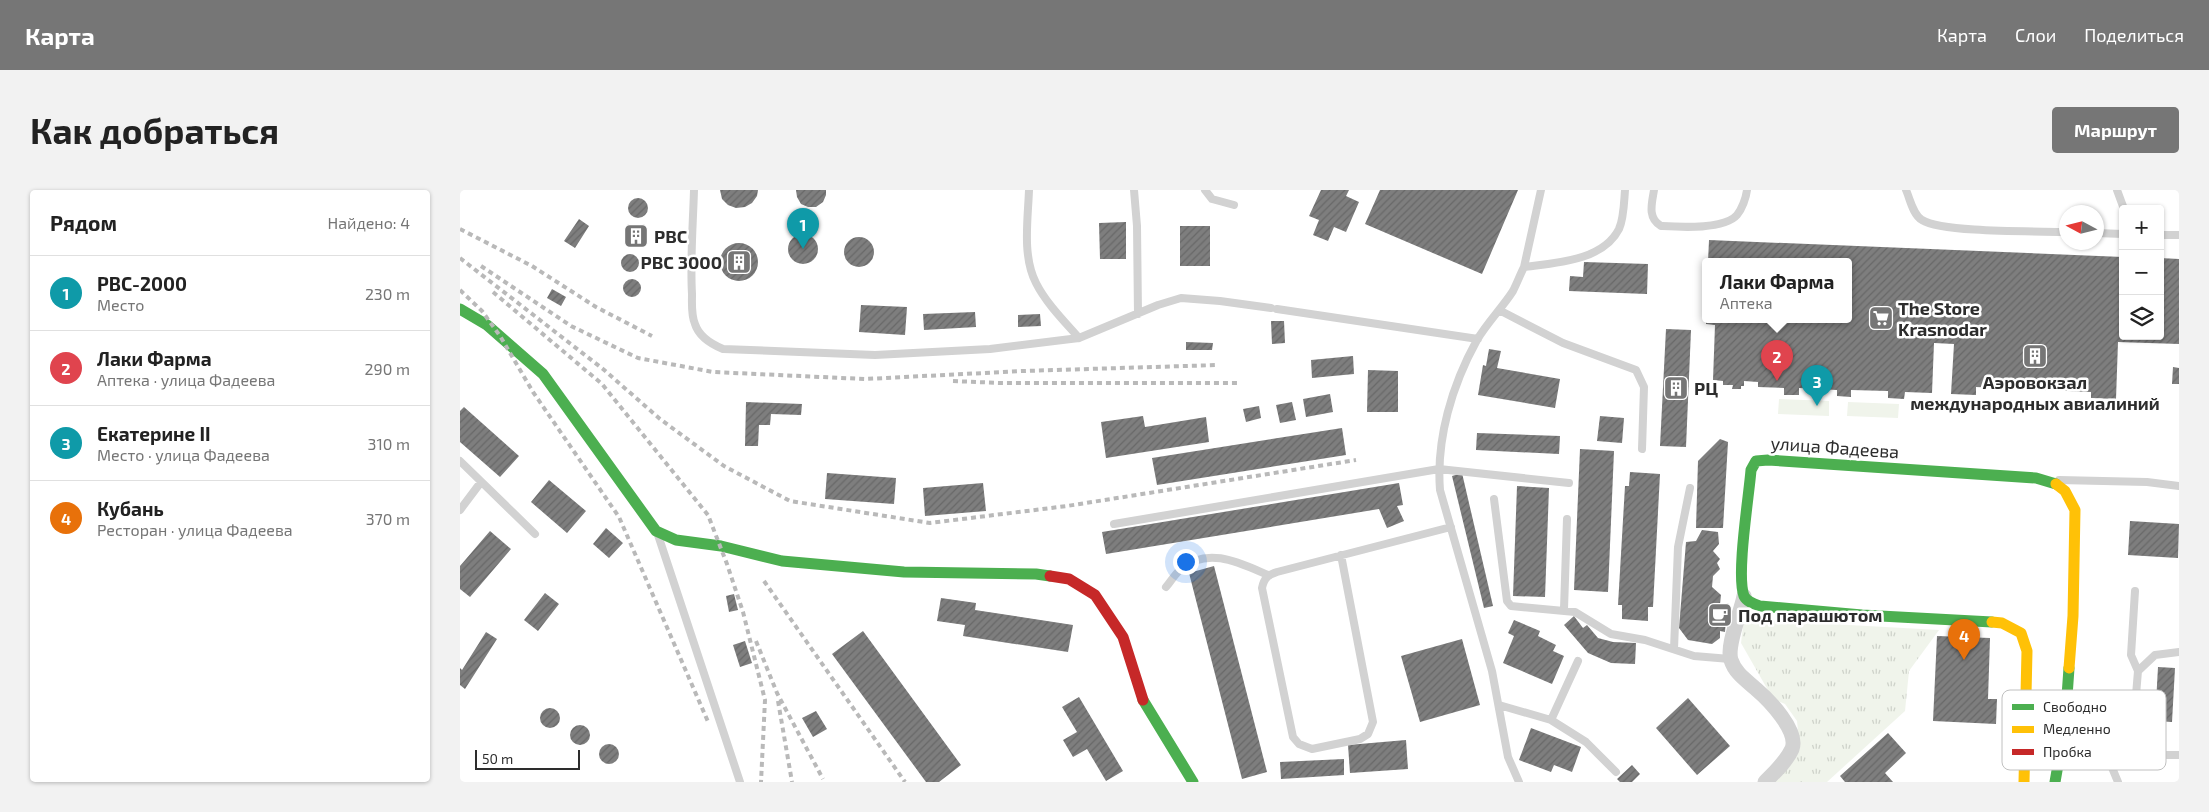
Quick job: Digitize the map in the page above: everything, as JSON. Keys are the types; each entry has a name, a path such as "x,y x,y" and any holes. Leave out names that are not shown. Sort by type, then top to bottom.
{"main road":[{"path":"463,314 486,325 543,374 656,531 676,540 721,546 782,560 904,572 1036,574 1069,579 1095,595 1123,636 1142,698 1193,782"},
{"name":"улица Фадеева","path":"1744,596 1742,572 1751,470 1756,461 1864,465 2045,480 2060,485 2069,493 2075,510 2073,616 2068,690"},
{"path":"1744,596 1749,602 1760,606 1862,615 2002,623 2021,632 2027,651 2028,690"}],"street":[{"path":"1744,596 1731,645 1730,659 1738,674 1761,693 1786,723 1792,735 1793,747 1786,760 1765,782"}],"lane":[{"path":"694,190 691,274 695,326 712,344 738,351 875,355 990,349 1079,338 1158,304 1181,298 1274,308 1478,339"},
{"path":"1029,190 1028,246 1030,267 1035,282 1079,338"},
{"path":"1134,190 1137,226 1138,314"},
{"path":"1205,190 1212,199 1234,206"},
{"path":"1519,782 1508,757 1492,671 1440,490 1439,469 1444,434 1454,392 1478,339 1513,291 1524,267 1541,190"},
{"path":"1524,267 1561,262 1598,250 1609,242 1619,228 1625,190"},
{"path":"1654,190 1651,212 1653,218 1661,226 1669,227 1718,224 1732,220 1738,214 1748,190"},
{"path":"1906,190 1915,213 1921,220 1929,223 1955,228 2059,232"},
{"path":"2117,190 2123,205"},
{"path":"2104,233 2119,234"},
{"path":"2164,235 2179,235"},
{"path":"1499,310 1564,343 1636,370 1644,387 1642,449"},
{"path":"460,462 536,534"},
{"path":"1114,524 1439,469 1569,483"},
{"path":"2045,480 2147,482 2179,486"},
{"path":"460,510 481,482"},
{"path":"1674,649 1678,547 1690,488"},
{"path":"1494,500 1507,601 1511,606 1516,608 1564,609 1583,616 1611,634 1645,640 1694,656 1730,659"},
{"path":"1564,609 1566,519"},
{"path":"1341,555 1373,722 1368,734 1360,739 1312,749 1299,744 1293,737 1262,588 1263,581 1268,575 1341,555 1451,527"},
{"path":"656,531 741,780"},
{"path":"1166,587 1180,569 1194,561 1208,557 1224,558 1268,575"},
{"path":"2135,591 2131,655 2138,671 2136,690"},
{"path":"2138,671 2155,655 2179,652"},
{"path":"1551,720 1578,661"},
{"path":"1499,705 1551,720 1586,742 1616,772"},
{"path":"2166,755 2179,755"},
{"path":"2113,770 2118,782"}],"green space":[{"path":"1779,399 1829,401 1829,416 1778,414"},
{"path":"1848,402 1899,404 1898,418 1847,416"},
{"path":"1744,619 1939,630 1909,671 1905,711 1827,782 1771,782 1799,741 1797,721 1785,704 1773,699 1741,643"}],"building":[{"name":"РВС 3000","path":"720,190 758,190 757,196 752,203 745,207 736,208 728,205 722,199"},
{"path":"796,190 826,190 826,195 823,202 816,207 808,207 801,204"},
{"path":"1321,190 1349,190 1346,196 1359,202 1346,232 1334,227 1328,241 1313,235 1319,220 1309,216"},
{"path":"1380,190 1518,190 1482,274 1365,224"},
{"name":"РВС","path":"634,198 642,198 648,204 648,212 642,218 634,218 628,212 628,204"},
{"path":"579,219 589,226 575,248 564,241"},
{"path":"1126,222 1126,259 1100,259 1099,223"},
{"name":"РВС","path":"632,226 640,226 646,232 646,240 640,246 632,246 626,240 626,232"},
{"path":"1180,226 1210,226 1210,266 1180,266"},
{"path":"803,234 814,238 818,249 814,260 803,264 792,260 788,249 792,238"},
{"path":"859,237 870,241 874,252 870,263 859,267 848,263 844,252 848,241"},
{"path":"1709,240 2119,257 2119,340 2164,340 2164,258 2179,259 2179,344 2118,342 2116,399 2091,398 2091,392 1976,387 1976,395 1951,394 1954,344 1934,343 1932,393 1905,392 1904,399 1888,398 1888,391 1851,390 1851,397 1837,396 1837,390 1799,388 1799,395 1784,395 1784,388 1758,387 1758,382 1744,381 1744,386 1741,386 1741,389 1732,389 1733,385 1723,385 1723,381 1713,380 1715,325 1706,323 1852,323 1852,258 1708,258"},
{"name":"РВС 3000","path":"739,243 753,248 758,262 753,276 739,281 725,276 720,262 725,248"},
{"name":"РВС","path":"630,254 636,257 639,263 636,269 630,272 624,269 621,263 624,257"},
{"path":"1584,262 1648,264 1647,294 1569,291 1570,276 1583,277"},
{"name":"РВС","path":"632,279 638,282 641,288 638,294 632,297 626,294 623,288 626,282"},
{"path":"552,289 566,297 561,306 547,298"},
{"path":"861,305 907,307 905,335 859,332"},
{"path":"975,312 976,327 924,330 923,314"},
{"path":"1040,314 1041,326 1018,327 1018,315"},
{"path":"1271,321 1284,321 1285,343 1272,344"},
{"name":"РЦ","path":"1666,329 1691,330 1686,447 1660,446"},
{"path":"1186,342 1213,343 1212,350 1186,350"},
{"path":"1489,349 1501,351 1497,368 1560,379 1555,408 1478,395 1483,365 1486,366"},
{"path":"1353,356 1354,374 1312,378 1311,360"},
{"path":"2173,367 2179,368 2179,384 2172,384"},
{"path":"1368,370 1398,371 1398,412 1367,412"},
{"path":"1330,394 1333,412 1306,417 1303,399"},
{"path":"746,402 802,404 801,415 771,414 770,425 759,425 758,446 745,446"},
{"path":"1292,402 1296,420 1280,423 1276,405"},
{"path":"1259,406 1261,418 1246,422 1243,409"},
{"path":"464,407 519,456 500,477 460,442 460,411"},
{"path":"1143,416 1145,427 1206,417 1209,442 1106,458 1101,422"},
{"path":"1600,416 1624,418 1622,443 1597,441"},
{"path":"1342,428 1346,455 1157,485 1152,458"},
{"path":"1477,433 1560,436 1559,454 1476,450"},
{"path":"1720,439 1728,442 1723,528 1696,528 1698,461"},
{"path":"1580,449 1614,451 1608,592 1574,590"},
{"path":"1630,472 1660,474 1653,607 1648,607 1648,621 1622,619 1622,605 1618,605 1625,486 1629,486"},
{"path":"827,473 896,478 894,504 825,499"},
{"path":"1462,473 1493,606 1484,608 1452,476"},
{"path":"549,480 586,511 567,533 531,502"},
{"path":"983,483 986,511 925,516 923,488"},
{"path":"1399,483 1403,505 1397,506 1404,521 1387,528 1379,509 1106,554 1102,532"},
{"path":"1517,486 1549,488 1545,597 1513,596"},
{"path":"2130,521 2179,524 2178,558 2128,555"},
{"path":"606,528 623,543 609,558 593,544"},
{"path":"1702,530 1718,532 1719,544 1713,551 1720,559 1717,563 1720,569 1713,576 1712,587 1721,595 1720,604 1727,604 1725,632 1720,631 1720,638 1712,644 1688,640 1679,628 1686,542 1696,541"},
{"path":"490,531 511,549 470,597 460,589 460,566"},
{"path":"1214,566 1267,772 1242,779 1189,573"},
{"path":"545,593 559,604 538,631 524,620"},
{"path":"734,594 738,610 729,612 726,596"},
{"path":"941,598 976,603 975,610 1073,625 1068,652 963,636 965,625 937,621"},
{"path":"1574,616 1583,628 1587,625 1598,638 1613,642 1636,643 1635,664 1611,663 1588,653 1564,625"},
{"path":"1514,620 1540,631 1538,636 1556,645 1553,651 1564,656 1552,684 1503,663 1514,636 1508,633"},
{"path":"863,631 961,765 939,782 926,782 832,654"},
{"path":"486,632 497,639 465,689 460,685 460,668 462,670"},
{"path":"1937,636 1990,638 1988,699 1997,699 1996,724 1933,721"},
{"path":"1462,639 1480,705 1420,722 1401,656"},
{"path":"745,641 752,663 740,667 733,645"},
{"path":"2158,667 2175,668 2172,722 2166,722 2166,690 2157,690"},
{"path":"1079,697 1123,771 1106,781 1087,749 1073,757 1063,740 1077,732 1062,707"},
{"path":"1688,698 1730,746 1697,775 1656,728"},
{"path":"550,708 557,711 560,718 557,725 550,728 543,725 540,718 543,711"},
{"path":"816,711 827,729 813,737 802,718"},
{"path":"580,725 587,728 590,735 587,742 580,745 573,742 570,735 573,728"},
{"path":"1531,728 1581,747 1572,772 1554,765 1551,772 1519,760"},
{"path":"1888,733 1906,753 1885,773 1893,782 1845,782 1840,776"},
{"path":"1406,740 1408,769 1350,773 1348,745"},
{"path":"609,744 616,747 619,754 616,761 609,764 602,761 599,754 602,747"},
{"path":"1344,759 1344,775 1281,779 1280,762"},
{"path":"1632,765 1640,774 1632,782 1620,782 1617,779"}],"railway":[{"path":"460,229 532,266 596,307 652,336"},
{"path":"460,258 603,369 660,419 724,466 790,501 930,523 1067,506 1356,460"},
{"path":"481,266 571,326 638,358 713,372 865,379 1023,371 1218,365"},
{"path":"460,290 482,311 500,336 533,392 619,517 709,724"},
{"path":"493,292 602,384 708,515 743,612 765,700 761,782"},
{"path":"953,381 1000,383 1237,383"},
{"path":"764,581 905,782"},
{"path":"756,641 777,693 823,779"},
{"path":"778,701 792,782"}],"traffic: fast":[{"path":"460,309 487,325 543,374 656,531 676,540 721,546 782,561 904,572 1036,574 1050,576"},
{"path":"1992,622 1862,615 1753,604 1744,596 1741,571 1751,470 1756,461 1768,460 2036,478 2056,484"},
{"path":"2067,690 2069,668"},
{"path":"1143,700 1193,782"},
{"path":"2055,782 2057,770"}],"traffic: slow":[{"path":"2056,484 2065,491 2075,510 2073,616 2069,668"},
{"path":"1992,622 2002,623 2021,633 2027,651 2026,690"},
{"path":"2024,770 2024,782"}],"traffic: jam":[{"path":"1050,576 1069,579 1095,595 1123,637 1143,700"}],"place":[{"name":"РВС","path":"636,236"},
{"name":"РВС-2000","path":"803,249"},
{"name":"РВС 3000","path":"739,262"},
{"name":"The Store Krasnodar","path":"1881,318"},
{"name":"Аэровокзал международных авиалиний","path":"2035,356"},
{"name":"Лаки Фарма","path":"1777,381"},
{"name":"РЦ","path":"1676,388"},
{"name":"Екатерине II","path":"1817,406"},
{"name":"Под парашютом","path":"1720,615"},
{"name":"Кубань","path":"1964,660"}]}
